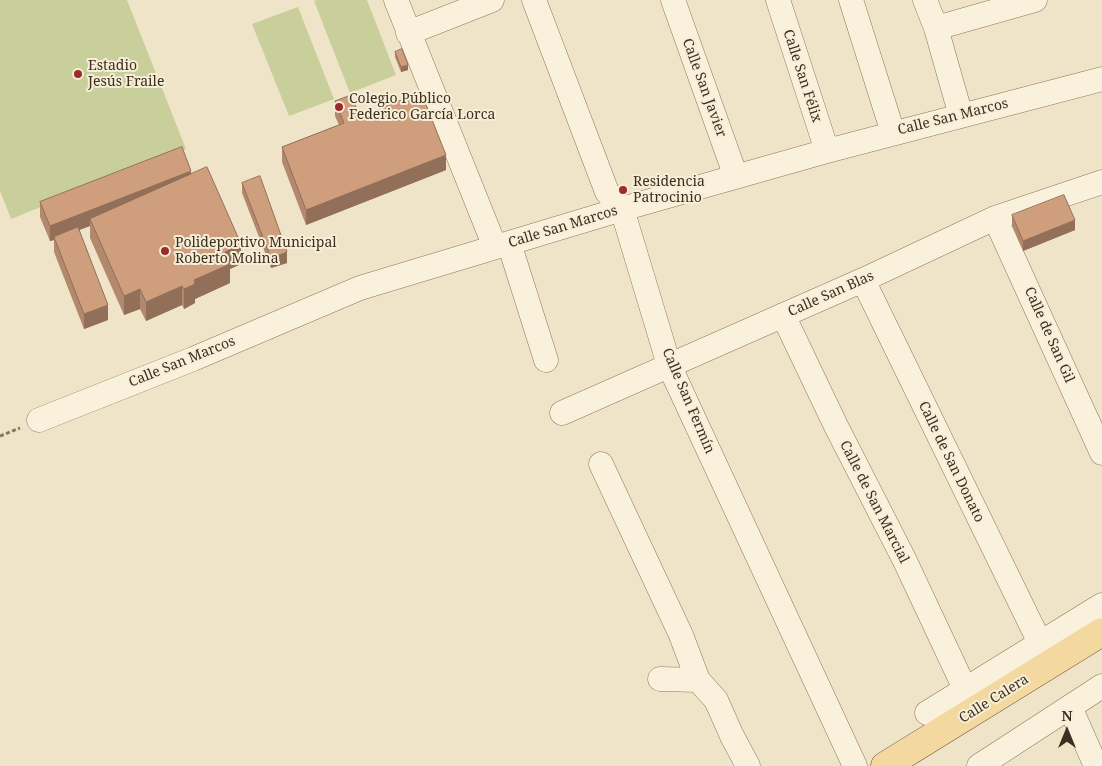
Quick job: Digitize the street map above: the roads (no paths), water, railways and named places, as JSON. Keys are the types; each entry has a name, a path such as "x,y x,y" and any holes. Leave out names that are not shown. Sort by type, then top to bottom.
{"main road":[{"name":"Calle Calera","path":"886,766 1102,632"}],"street":[{"path":"396,0 408,33 502,245 546,360"},
{"path":"408,33 492,0"},
{"name":"Calle San Fermín","path":"534,0 607,192 622,209 669,365 855,766"},
{"name":"Calle San Javier","path":"673,0 736,177"},
{"name":"Calle San Félix","path":"778,0 826,151"},
{"path":"851,0 893,133"},
{"path":"925,0 936,28 961,116"},
{"path":"936,28 1035,0"},
{"name":"Calle San Marcos","path":"39,420 193,359 360,288 622,209 826,151 1102,78"},
{"name":"Calle San Blas","path":"562,414 863,280 995,218 1102,182"},
{"name":"Calle de San Gil","path":"995,218 1102,453"},
{"name":"Calle de San Donato","path":"863,280 1040,643"},
{"name":"Calle de San Marcial","path":"783,314 836,426 905,561 965,689"},
{"path":"601,464 681,635 698,680 716,700 748,766"},
{"name":"Calle Calera","path":"928,713 1102,604"},
{"path":"660,679 698,680"},
{"path":"979,766 1102,686"},
{"path":"1070,708 1096,766"}],"place":[{"name":"Estadio Jesús Fraile","path":"78,74"},
{"name":"Colegio Público Federico García Lorca","path":"339,107"},
{"name":"Residencia Patrocinio","path":"623,190"},
{"name":"Polideportivo Municipal Roberto Molina","path":"165,251"}]}
